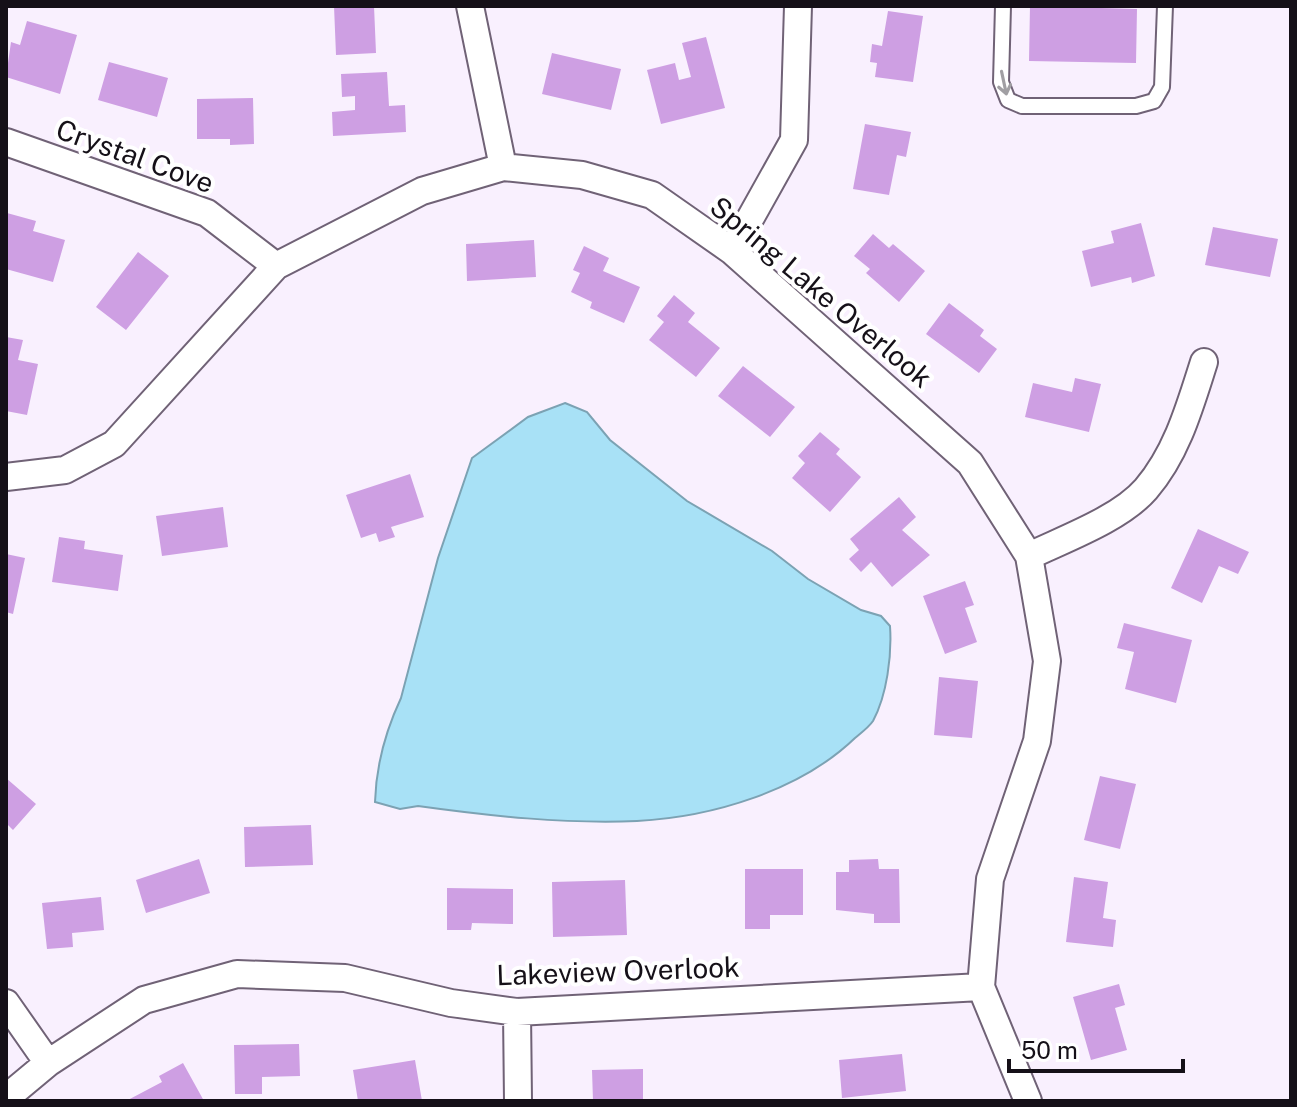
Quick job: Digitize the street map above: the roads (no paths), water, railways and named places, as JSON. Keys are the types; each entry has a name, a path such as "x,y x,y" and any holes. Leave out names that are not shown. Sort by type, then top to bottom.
{"street":[{"path":"470,6 503,167"},
{"path":"732,251 794,140 798,6"},
{"name":"Crystal Cove","path":"6,142 207,213 276,266"},
{"name":"Spring Lake Overlook","path":"6,477 65,470 114,444 276,266 422,191 503,167 582,175 652,195 732,251 970,463 1029,556 1047,661 1037,741 990,879 981,987 1028,1101"},
{"path":"1029,556 1098,524 1145,491 1181,434 1204,362"},
{"name":"Lakeview Overlook","path":"6,1098 48,1063 144,1000 237,974 345,978 451,1003 517,1012 981,987"},
{"path":"6,1003 48,1063"},
{"path":"517,1012 518,1101"}],"lane":[{"path":"1003,6 1001,82 1008,100 1022,106 1136,106 1154,101 1162,87 1165,6"}],"water":[{"path":"565,403 587,412 610,440 687,501 772,551 808,579 861,610 881,616 890,626 888,675 878,711 873,721 833,757 808,773 754,798 695,814 637,821 555,820 418,806 400,809 375,802 377,775 386,736 401,698 438,558 472,458 528,417"}]}
